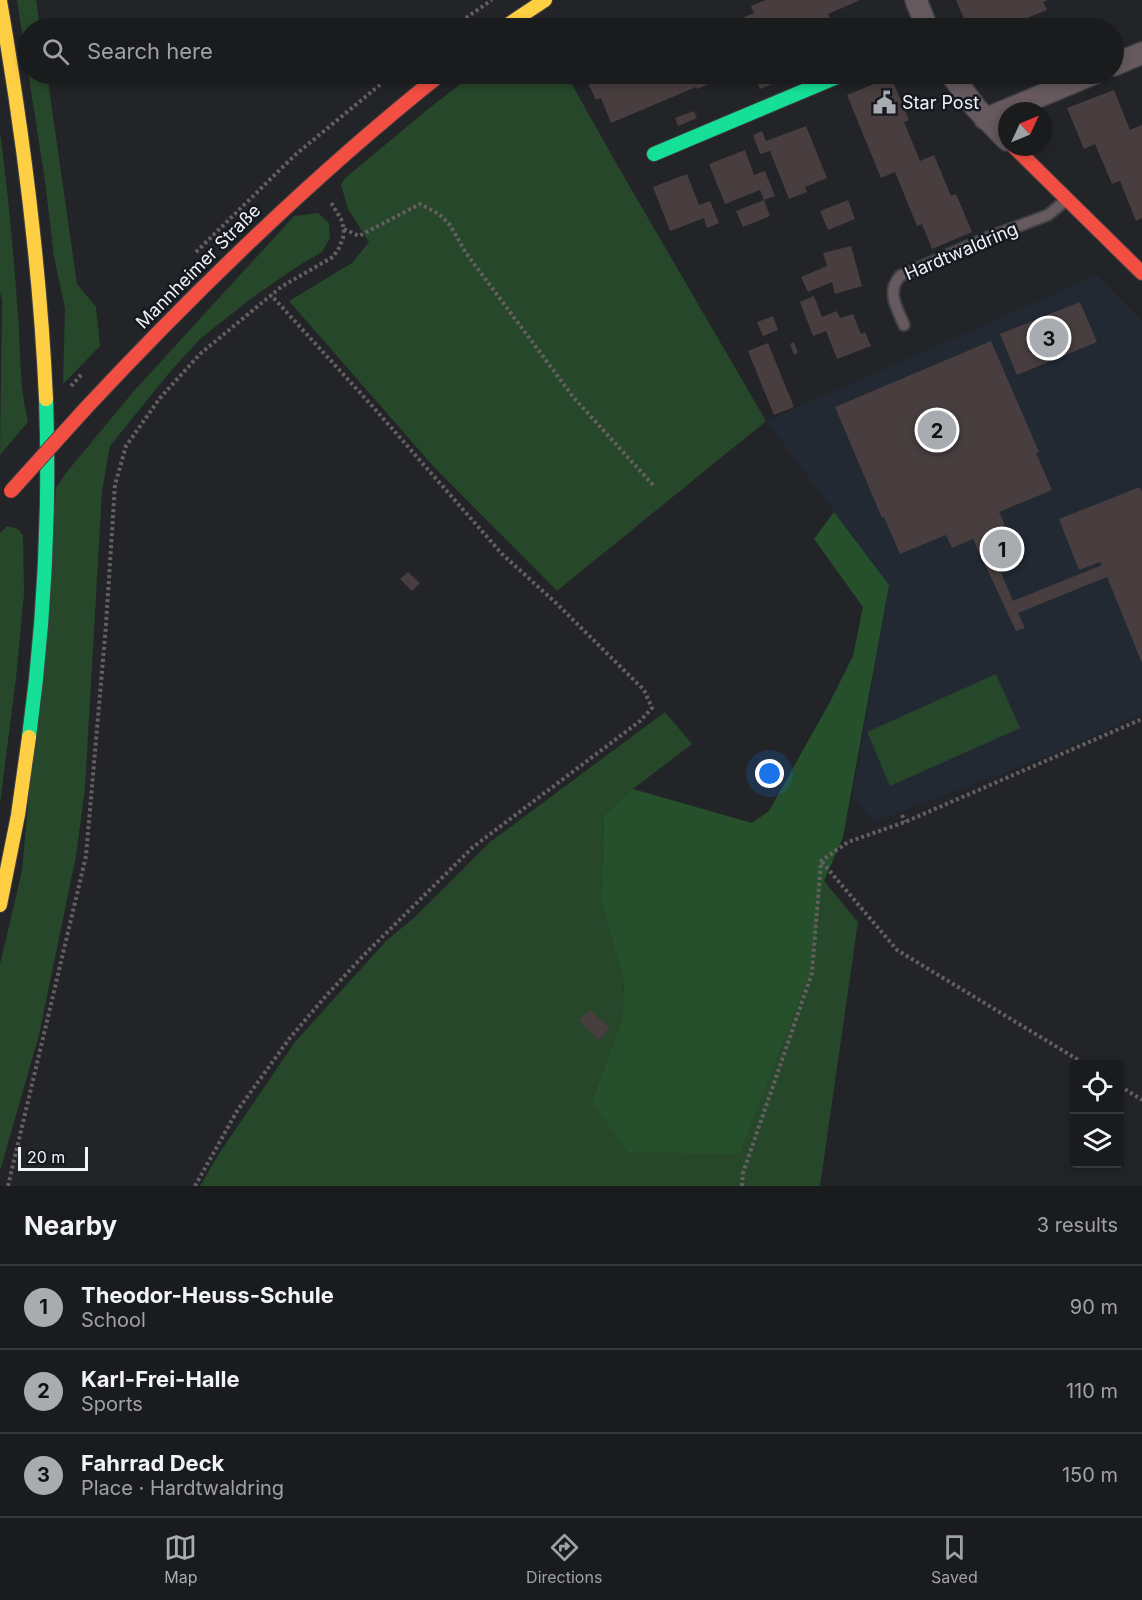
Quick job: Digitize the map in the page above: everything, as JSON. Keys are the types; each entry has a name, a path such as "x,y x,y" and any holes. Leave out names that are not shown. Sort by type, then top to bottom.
{"street":[{"path":"0,0 18,106 33,224 48,456 42,599 35,687 17,823 0,905"},
{"path":"518,18 545,0"},
{"path":"916,0 923,18"},
{"path":"1124,60 1142,53"},
{"name":"Mannheimer Straße","path":"0,504 85,409 207,280 360,138 428,84"},
{"path":"654,154 820,84"},
{"path":"959,84 998,131"},
{"path":"986,119 1069,84"},
{"path":"1023,156 1142,273"}],"lane":[{"name":"Hardtwaldring","path":"904,325 892,291 894,282 900,276 989,237 1048,215 1067,199"}],"path":[{"path":"466,18 492,0"},
{"path":"8,1186 86,856 106,625 115,485 126,446 153,407 200,354 281,287 333,257 343,238 344,229 341,219 316,177"},
{"path":"344,229 359,237 420,204 439,214 450,225 466,253 574,398 653,485"},
{"path":"195,1186 237,1111 282,1048 363,956 472,847 640,721 652,708 644,690 502,555 374,408 271,295"},
{"path":"821,861 848,842 905,822 1142,719"},
{"path":"902,815 905,822"},
{"path":"821,861 897,950 1077,1060"},
{"path":"742,1186 743,1173 812,973 821,861"},
{"path":"1124,1089 1142,1100"}],"shaded area":[{"path":"1097,275 1142,321 1142,714 1056,753 874,822 852,797 889,585 766,421"}],"green space":[{"path":"17,0 36,0 39,18 20,18"},
{"path":"30,84 48,84 77,284 96,307 100,346 63,384 65,308 54,257"},
{"path":"461,84 572,84 766,421 557,591 433,466 289,301 352,263 369,242 348,209 341,185 345,178"},
{"path":"0,132 13,247 22,382 28,422 0,455 2,300 0,292"},
{"path":"318,213 329,223 330,238 322,252 252,298 201,338 169,373 110,446 102,491 85,788 76,856 39,1035 0,1171 0,964 22,871 56,488 133,392 294,216"},
{"path":"834,512 889,585 843,837 824,881 811,971 739,1154 627,1152 592,1101 622,1018 624,982 601,901 604,815 633,789 752,823 769,811 853,656 863,607 814,539"},
{"path":"7,526 18,529 23,535 24,594 0,804 0,533"},
{"path":"996,674 1020,728 890,786 867,732"},
{"path":"665,712 692,744 633,789 604,815 601,901 624,981 622,1018 592,1101 811,971 824,881 858,922 820,1186 200,1186 220,1152 295,1042 387,940 415,917 490,842"}],"building":[{"path":"766,0 860,0 828,14 830,18 742,18 754,13 751,6"},
{"path":"956,0 1048,0 1043,2 1047,10 1027,18 964,18"},
{"path":"588,84 709,84 697,89 696,87 611,123 601,98 596,100"},
{"path":"758,84 772,84 760,89"},
{"path":"874,84 894,84 909,120 904,122 920,161 934,155 951,196 956,194 972,232 932,249 922,224 917,226 895,172 881,178 847,95"},
{"path":"1114,90 1130,130 1142,125 1142,218 1136,221 1120,181 1112,184 1095,144 1084,149 1067,108"},
{"path":"694,111 697,118 678,126 675,118"},
{"path":"806,126 827,178 805,187 807,192 789,199 770,151 760,154 753,135 762,131 766,141"},
{"path":"745,150 754,175 765,171 775,196 764,200 760,190 725,204 709,164"},
{"path":"687,174 699,205 710,201 719,223 707,228 704,218 670,231 653,187"},
{"path":"764,200 770,216 743,227 736,211"},
{"path":"848,200 855,219 828,230 820,211"},
{"path":"851,246 862,286 835,294 832,282 808,292 801,277 827,266 823,253"},
{"path":"814,296 822,317 837,311 840,318 853,314 861,334 865,332 871,346 837,359 826,331 813,336 800,302"},
{"path":"1080,302 1097,342 1017,375 1000,334"},
{"path":"773,316 778,330 763,336 757,322"},
{"path":"991,341 1039,452 1036,453 1052,490 999,512 1005,525 985,534 1013,601 1102,565 1100,562 1079,570 1059,519 1140,487 1142,492 1142,663 1107,577 1018,613 1025,628 1016,631 973,539 952,548 946,535 900,554 884,517 882,518 835,407"},
{"path":"794,342 798,353 794,355 790,344"},
{"path":"768,343 794,407 774,415 748,351"},
{"path":"408,572 420,583 412,591 400,579"},
{"path":"590,1010 610,1028 599,1040 579,1021"}],"traffic: fast":[{"path":"654,154 820,84"},
{"path":"29,737 39,653 45,568 46,399"}],"traffic: slow":[{"path":"518,18 545,0"},
{"path":"0,1 29,199 40,299 46,399"},
{"path":"0,905 18,815 29,737"}],"traffic: jam":[{"path":"85,409 170,320 257,235 347,152 429,84"},
{"path":"1023,156 1142,273"},
{"path":"11,491 85,409"}],"place":[{"name":"Star Post","path":"884,102"},
{"name":"Fahrrad Deck","path":"1049,338"},
{"name":"Karl-Frei-Halle","path":"937,430"},
{"name":"Theodor-Heuss-Schule","path":"1002,549"}]}
